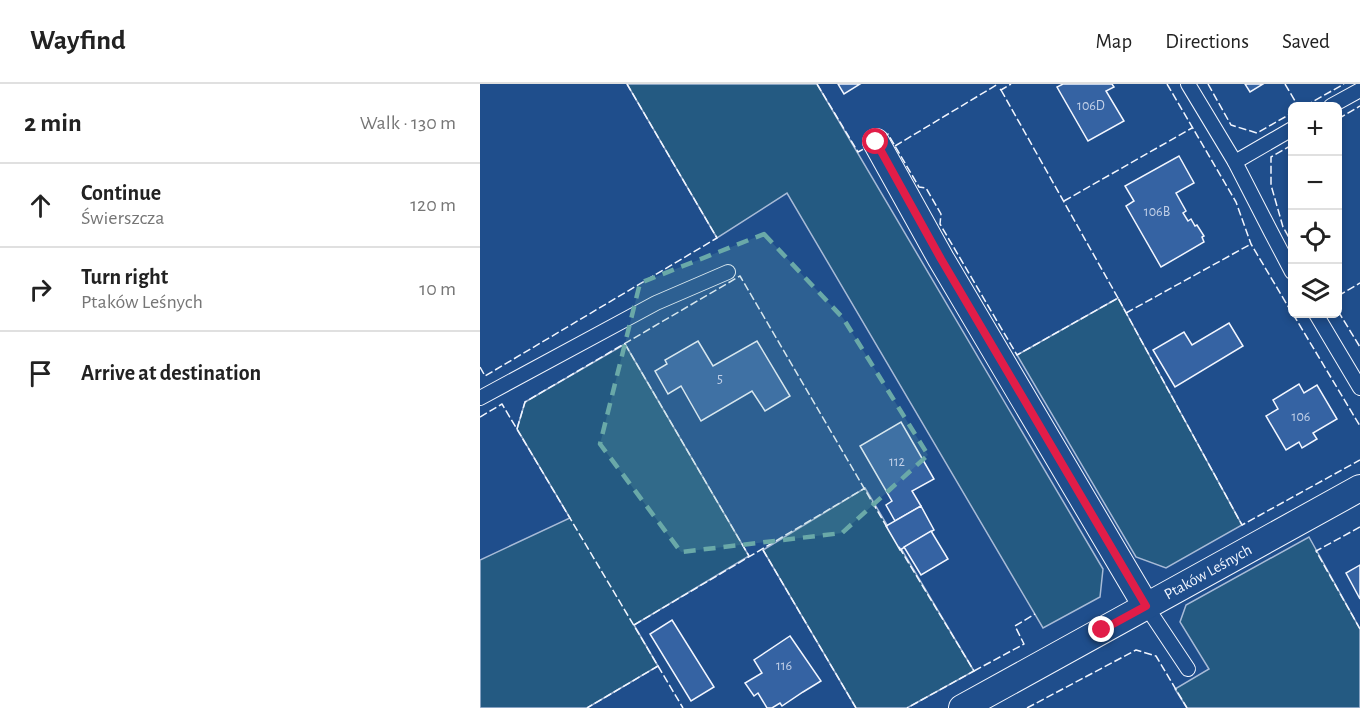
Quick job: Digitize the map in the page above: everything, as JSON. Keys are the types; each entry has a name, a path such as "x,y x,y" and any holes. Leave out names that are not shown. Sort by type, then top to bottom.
{"street":[{"path":"876,142 941,259 1146,606"},
{"name":"Ptaków Leśnych","path":"962,708 1360,488"}],"lane":[{"path":"1188,84 1235,162 1289,264"},
{"path":"1338,102 1360,90"},
{"path":"1235,162 1288,132"},
{"path":"480,398 656,303 728,272"},
{"path":"1318,318 1360,388"},
{"path":"1146,606 1188,669"}],"highlighted area":[{"path":"764,234 843,318 928,455 842,533 681,552 600,444 640,283"}],"shaded area":[{"path":"627,84 817,84 1103,569 1100,597 1043,628 787,193 717,238"},
{"path":"1118,298 1242,525 1166,568 1136,557 1017,355"},
{"path":"625,344 749,556 634,625 658,666 587,708 480,708 480,560 570,518 517,429 525,402"},
{"path":"865,488 974,671 907,708 856,708 763,550"},
{"path":"1309,537 1360,629 1360,708 1187,708 1175,689 1209,669 1180,622 1186,605"}],"building":[{"path":"838,84 860,84 844,94"},
{"path":"1063,84 1112,84 1114,87 1106,91 1124,121 1088,141 1057,87"},
{"path":"1245,84 1263,84 1250,92"},
{"path":"1179,156 1194,183 1176,193 1186,211 1183,213 1188,221 1191,219 1195,226 1197,225 1204,236 1202,237 1204,242 1161,267 1126,206 1134,201 1125,186"},
{"path":"1229,323 1243,346 1175,387 1153,350 1184,332 1192,345"},
{"path":"698,341 713,366 757,341 790,396 765,411 752,391 701,421 681,386 668,394 655,371 667,364 665,360"},
{"path":"1299,384 1304,393 1317,385 1337,419 1313,433 1317,439 1302,448 1299,442 1286,450 1266,416 1278,409 1273,400"},
{"path":"901,422 934,479 912,491 921,506 895,521 886,505 892,501 860,446"},
{"path":"921,506 934,530 900,550 886,526"},
{"path":"931,531 948,559 921,575 904,547"},
{"path":"1360,565 1360,599 1346,573"},
{"path":"672,620 714,687 691,701 650,634"},
{"path":"790,636 821,681 782,706 780,703 767,708 758,693 754,696 745,683 762,673 754,660"}],"fence":[{"path":"480,367 485,376 717,238 627,84"},
{"path":"817,84 858,152 869,146"},
{"path":"895,146 998,84"},
{"path":"1000,89 1011,84"},
{"path":"1167,84 1236,202 1251,244 1288,306"},
{"path":"1208,84 1231,125 1257,133 1288,115"},
{"path":"1285,84 1296,102"},
{"path":"1312,102 1344,84"},
{"path":"1001,90 1118,298"},
{"path":"1342,117 1360,106"},
{"path":"1064,201 1192,128"},
{"path":"882,138 888,134 919,187 926,188 941,214 940,224 1017,355 1118,298 1242,525 1360,460"},
{"path":"1288,147 1271,157 1271,185 1283,227 1288,236"},
{"path":"1126,313 1251,244"},
{"path":"517,429 525,402 740,276 888,529"},
{"path":"1342,294 1360,283"},
{"path":"1295,318 1360,426"},
{"path":"1342,318 1360,347"},
{"path":"625,344 749,556"},
{"path":"480,417 502,404 658,666 587,708"},
{"path":"634,625 865,488"},
{"path":"1360,527 1316,551 1360,629"},
{"path":"899,547 974,671 907,708"},
{"path":"763,550 856,708"},
{"path":"974,671 1024,644 1015,626 1035,614"},
{"path":"1027,708 1136,650 1156,656 1187,708"},
{"path":"658,666 683,708"}],"route":[{"path":"876,142 941,259 1146,606 1102,630"}]}
